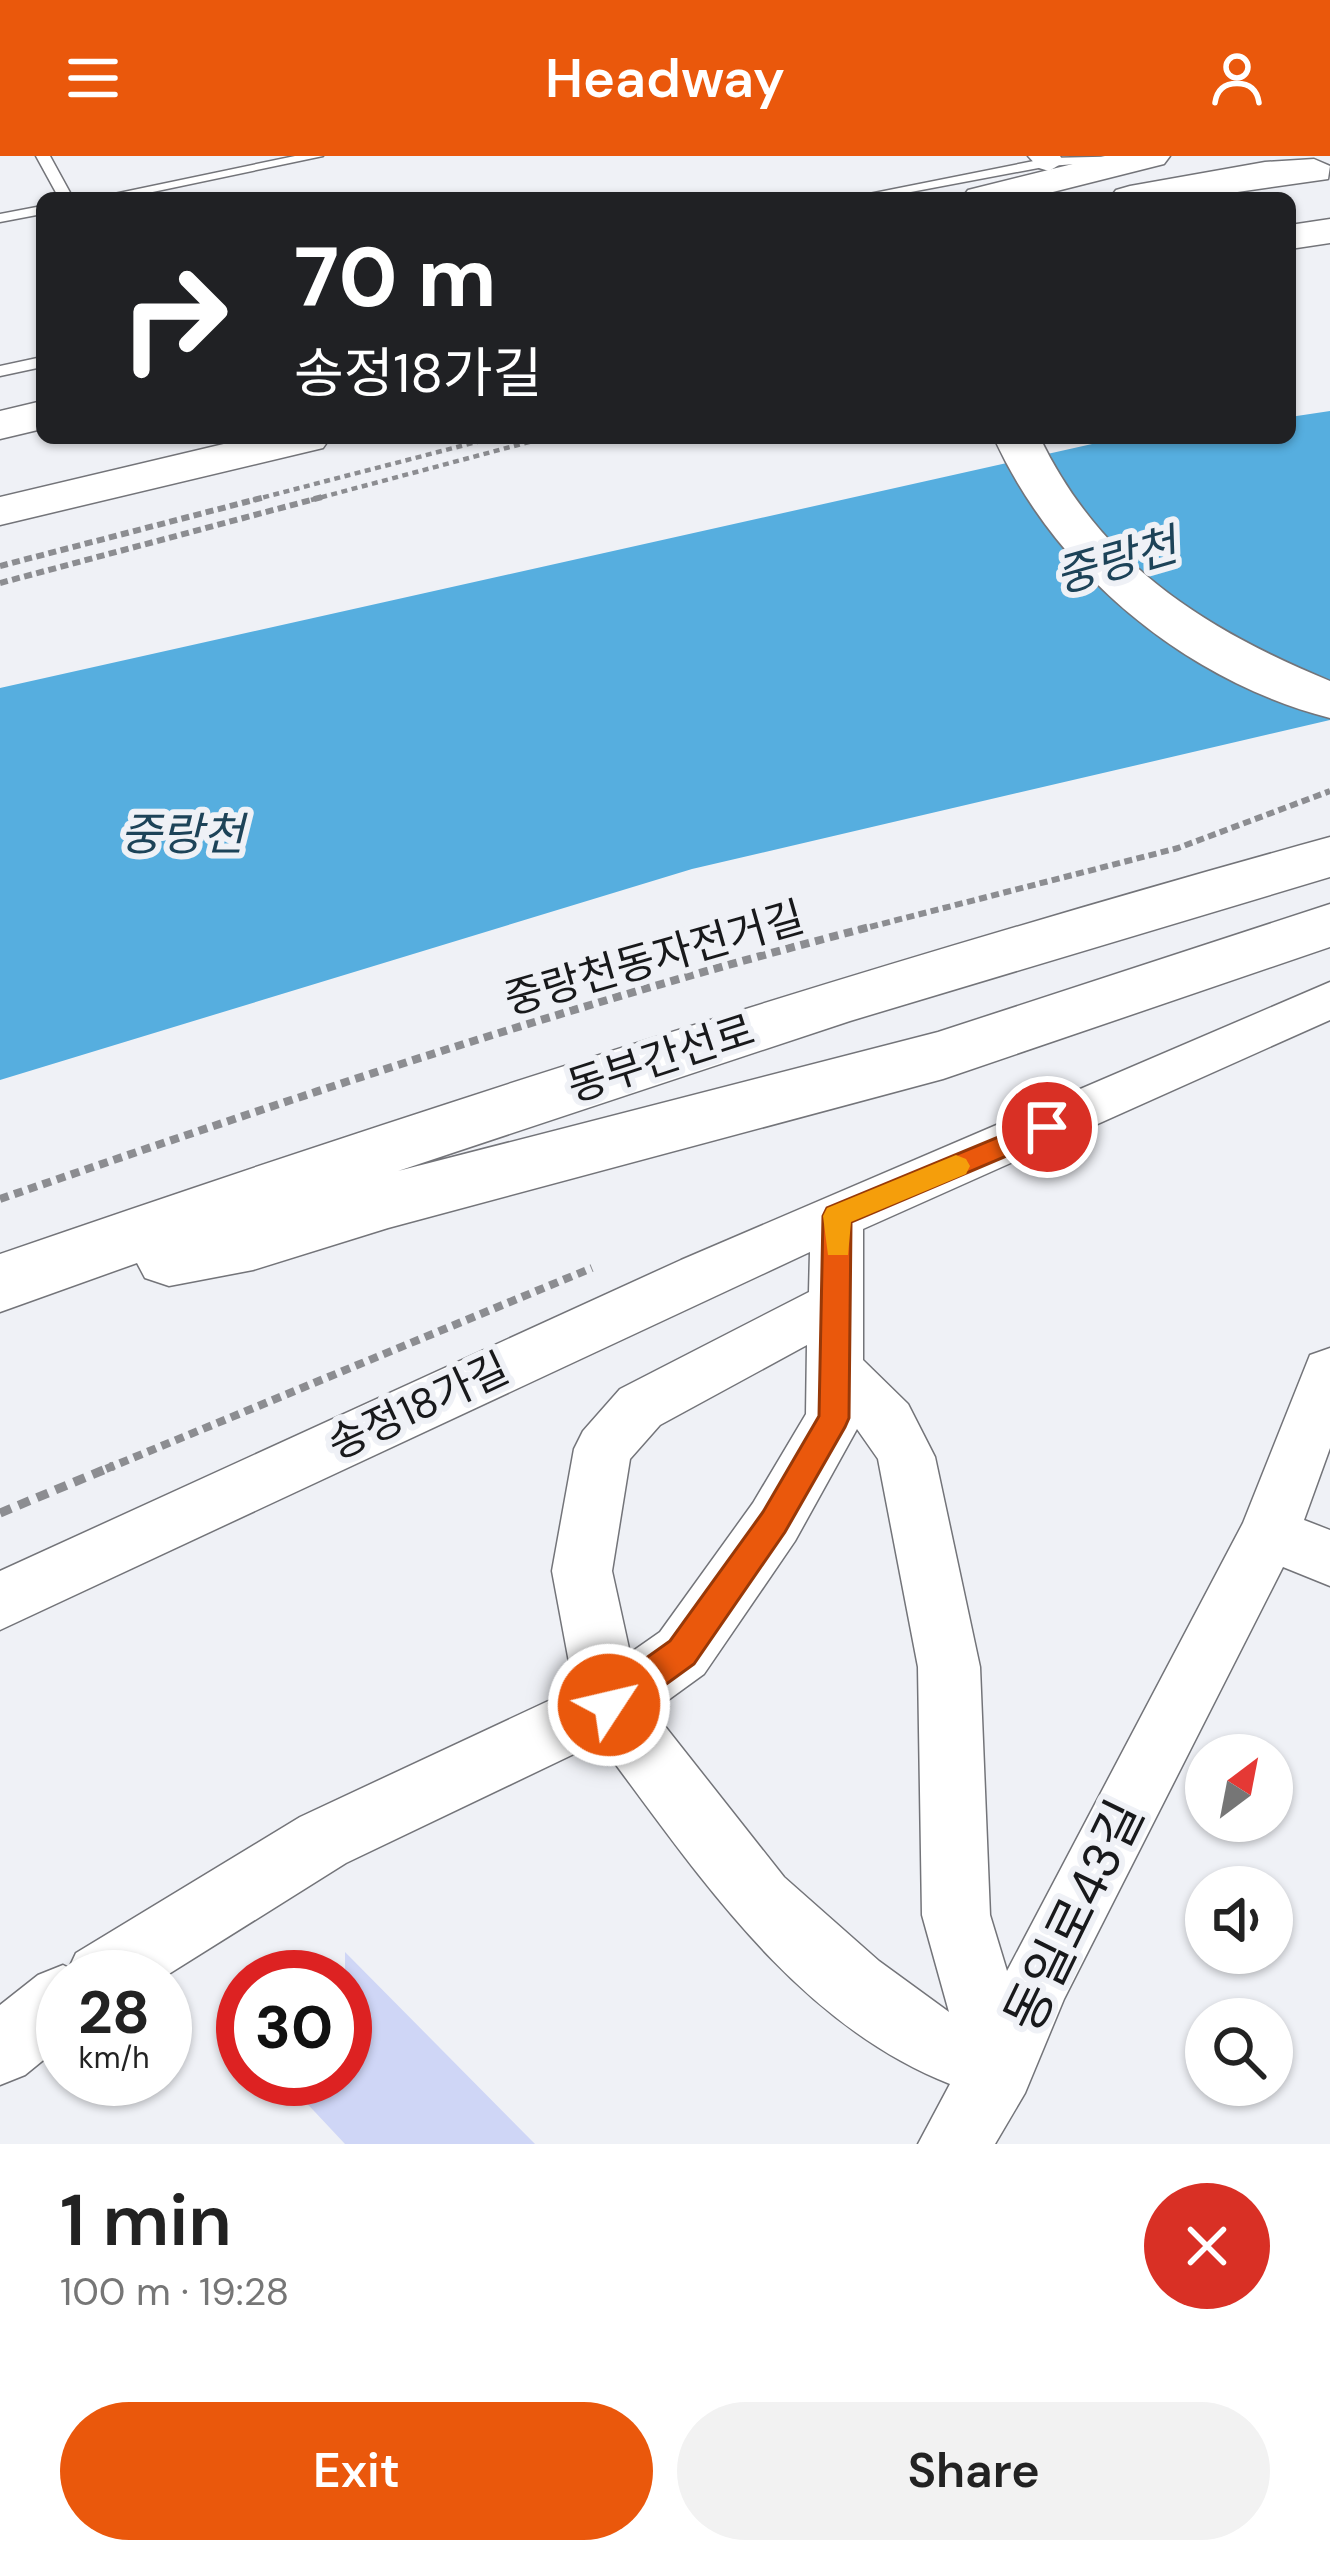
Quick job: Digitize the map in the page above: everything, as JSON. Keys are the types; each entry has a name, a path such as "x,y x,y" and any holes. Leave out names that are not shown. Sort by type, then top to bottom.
{"main road":[{"path":"1006,192 1151,156"},
{"path":"1164,192 1322,169"},
{"path":"1226,192 1322,169"},
{"path":"1296,236 1330,231"},
{"path":"0,425 36,416"},
{"path":"48,499 223,444"},
{"path":"0,512 282,444"},
{"path":"1020,444 1061,520 1126,585 1227,653 1330,701"},
{"name":"동부간선로","path":"0,1287 382,1147 938,970 1330,857"},
{"path":"0,1287 253,1242 388,1201 816,1091 943,1055 1330,925"}],"street":[{"name":"송정18가길","path":"0,1601 837,1216 1330,1000"},
{"path":"144,1950 323,1840 609,1705 682,1653 774,1522 834,1418 837,1216"},
{"path":"839,1302 640,1407 603,1449 582,1571 609,1705 760,1901 855,1985 928,2040 1000,2068"},
{"name":"동일로43길","path":"836,1370 888,1422 906,1457 949,1667 956,1915 1000,2068"},
{"name":"동일로43길","path":"954,2144 1000,2068 1040,1975 1269,1534 1330,1372"},
{"path":"1269,1534 1330,1558"},
{"path":"0,2050 36,2021"}],"lane":[{"path":"43,156 63,192"},
{"path":"133,192 316,156"},
{"path":"885,192 1046,159 1129,156"},
{"path":"0,218 36,211"},
{"path":"0,371 36,363"}],"path":[{"path":"0,566 470,444"},
{"path":"0,583 521,444"},
{"name":"중랑천동자전거길","path":"0,1198 291,1099 752,957 1178,848 1330,791"}],"water":[{"name":"중랑천","path":"1330,411 1330,720 692,869 0,1080 0,688 1092,444 1296,444 1296,416"}],"building":[{"path":"372,1979 535,2144 345,2144 309,2106 372,2106"}],"slow traffic":[{"path":"838,1246 837,1216 956,1166"}],"route":[{"path":"609,1705 682,1653 774,1522 834,1418 837,1216 1047,1127"}]}
